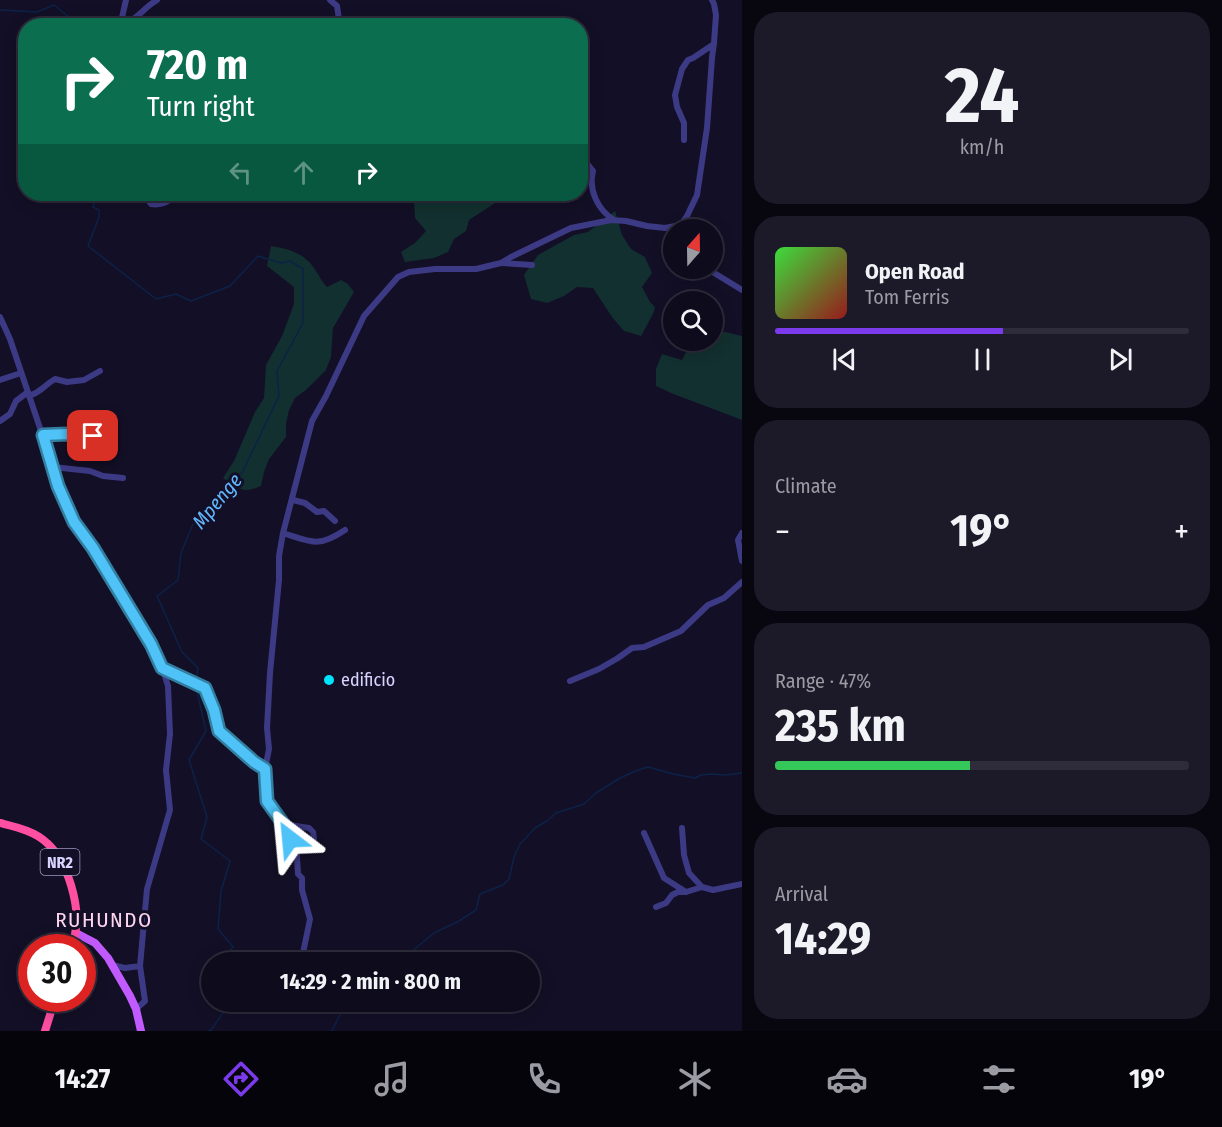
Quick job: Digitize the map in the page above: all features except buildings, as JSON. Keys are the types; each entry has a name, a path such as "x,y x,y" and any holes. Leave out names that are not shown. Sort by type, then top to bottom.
{"highway":[{"name":"NR2","path":"0,823 28,831 46,842 55,852 71,887 76,916 76,933"},
{"path":"45,1031 51,1012"}],"main road":[{"path":"76,933 95,943 112,964 136,1009 141,1031"}],"street":[{"path":"122,18 126,0"},
{"path":"136,18 143,9 157,0"},
{"path":"330,0 337,6 339,18"},
{"path":"685,219 697,195 707,128 716,15 712,0"},
{"path":"684,140 684,123 675,95 682,69 688,60 714,43"},
{"path":"588,165 592,171 590,184 592,191 605,213 615,220"},
{"path":"149,201 154,205 162,205 169,201"},
{"path":"501,263 571,228 615,220 663,228"},
{"path":"303,952 310,919 302,890 302,878 298,874 296,843 290,839 287,829 267,801 265,769 269,749 267,728 279,556 312,421 364,316 398,278 409,272 435,269 476,269 501,263 532,265"},
{"path":"723,278 742,290"},
{"path":"0,317 10,339 43,435 58,486 74,522 93,548 151,644 169,691 170,734 166,770 170,810 147,889 140,966 145,1001 136,1009"},
{"path":"0,421 10,414 16,400 28,394 40,393 47,384 55,379 67,382 84,381 100,371"},
{"path":"0,380 21,373"},
{"path":"43,435 67,434 83,438 93,436"},
{"path":"53,466 123,478"},
{"path":"293,500 305,503 317,512 324,512 335,521"},
{"path":"283,533 318,543 329,540 345,530"},
{"path":"742,533 738,540 742,561"},
{"path":"570,681 599,669 632,648 644,646 681,631 708,605 724,598 742,582"},
{"path":"162,668 205,688 219,731 265,769"},
{"path":"283,824 309,828 313,832 314,839"},
{"path":"682,828 684,855 689,873 702,887 713,890 742,884"},
{"path":"644,833 664,878 686,892"},
{"path":"656,907 666,903 672,895 678,892 702,887"},
{"path":"112,964 125,968 140,966"}],"green space":[{"path":"414,201 498,201 469,220 466,231 454,239 448,252 434,258 405,262 401,252 415,243 426,231 415,218"},
{"path":"615,211 622,235 631,249 645,257 652,273 642,287 655,307 641,336 624,331 593,288 577,287 564,296 547,303 531,299 524,275 538,255 574,235 588,232"},
{"path":"271,246 302,256 312,265 327,287 341,280 348,284 354,292 333,328 331,357 326,370 295,398 289,410 286,437 269,459 261,486 245,490 223,478 234,461 255,412 264,398 266,365 282,336 294,304 294,287 267,266"},
{"path":"723,331 742,336 742,420 656,386 656,369 662,354 682,360 686,351 723,351"}],"waterway":[{"name":"Mpenge","path":"0,10 37,12 54,5 70,18"},
{"name":"Mpenge","path":"94,201 93,207 99,210 99,217 88,246 156,299 176,294 191,301 230,286 258,256 281,263 290,261 303,269 303,323 277,371 279,396 243,471 193,524 181,553 178,580 157,596 182,652 198,668 196,682"},
{"name":"Mpenge","path":"196,687 206,731 189,760 207,817 201,839 230,861 221,891 218,929 233,947 229,952"},
{"path":"412,952 434,933 476,910 480,894 503,885 509,879 514,857 520,844 535,828 556,813 584,804 596,793 620,778 648,767 695,778 701,775 742,773"},
{"name":"Mpenge","path":"208,1031 224,1012"},
{"path":"332,1031 341,1012"}],"place":[{"name":"edificio","path":"329,680"}],"district":[{"name":"RUHUNDO","path":"104,920"}],"route":[{"path":"93,436 83,438 67,434 43,435 68,512 93,548 151,644 162,668 205,688 219,731 265,769 267,801 287,829 290,839"}]}
